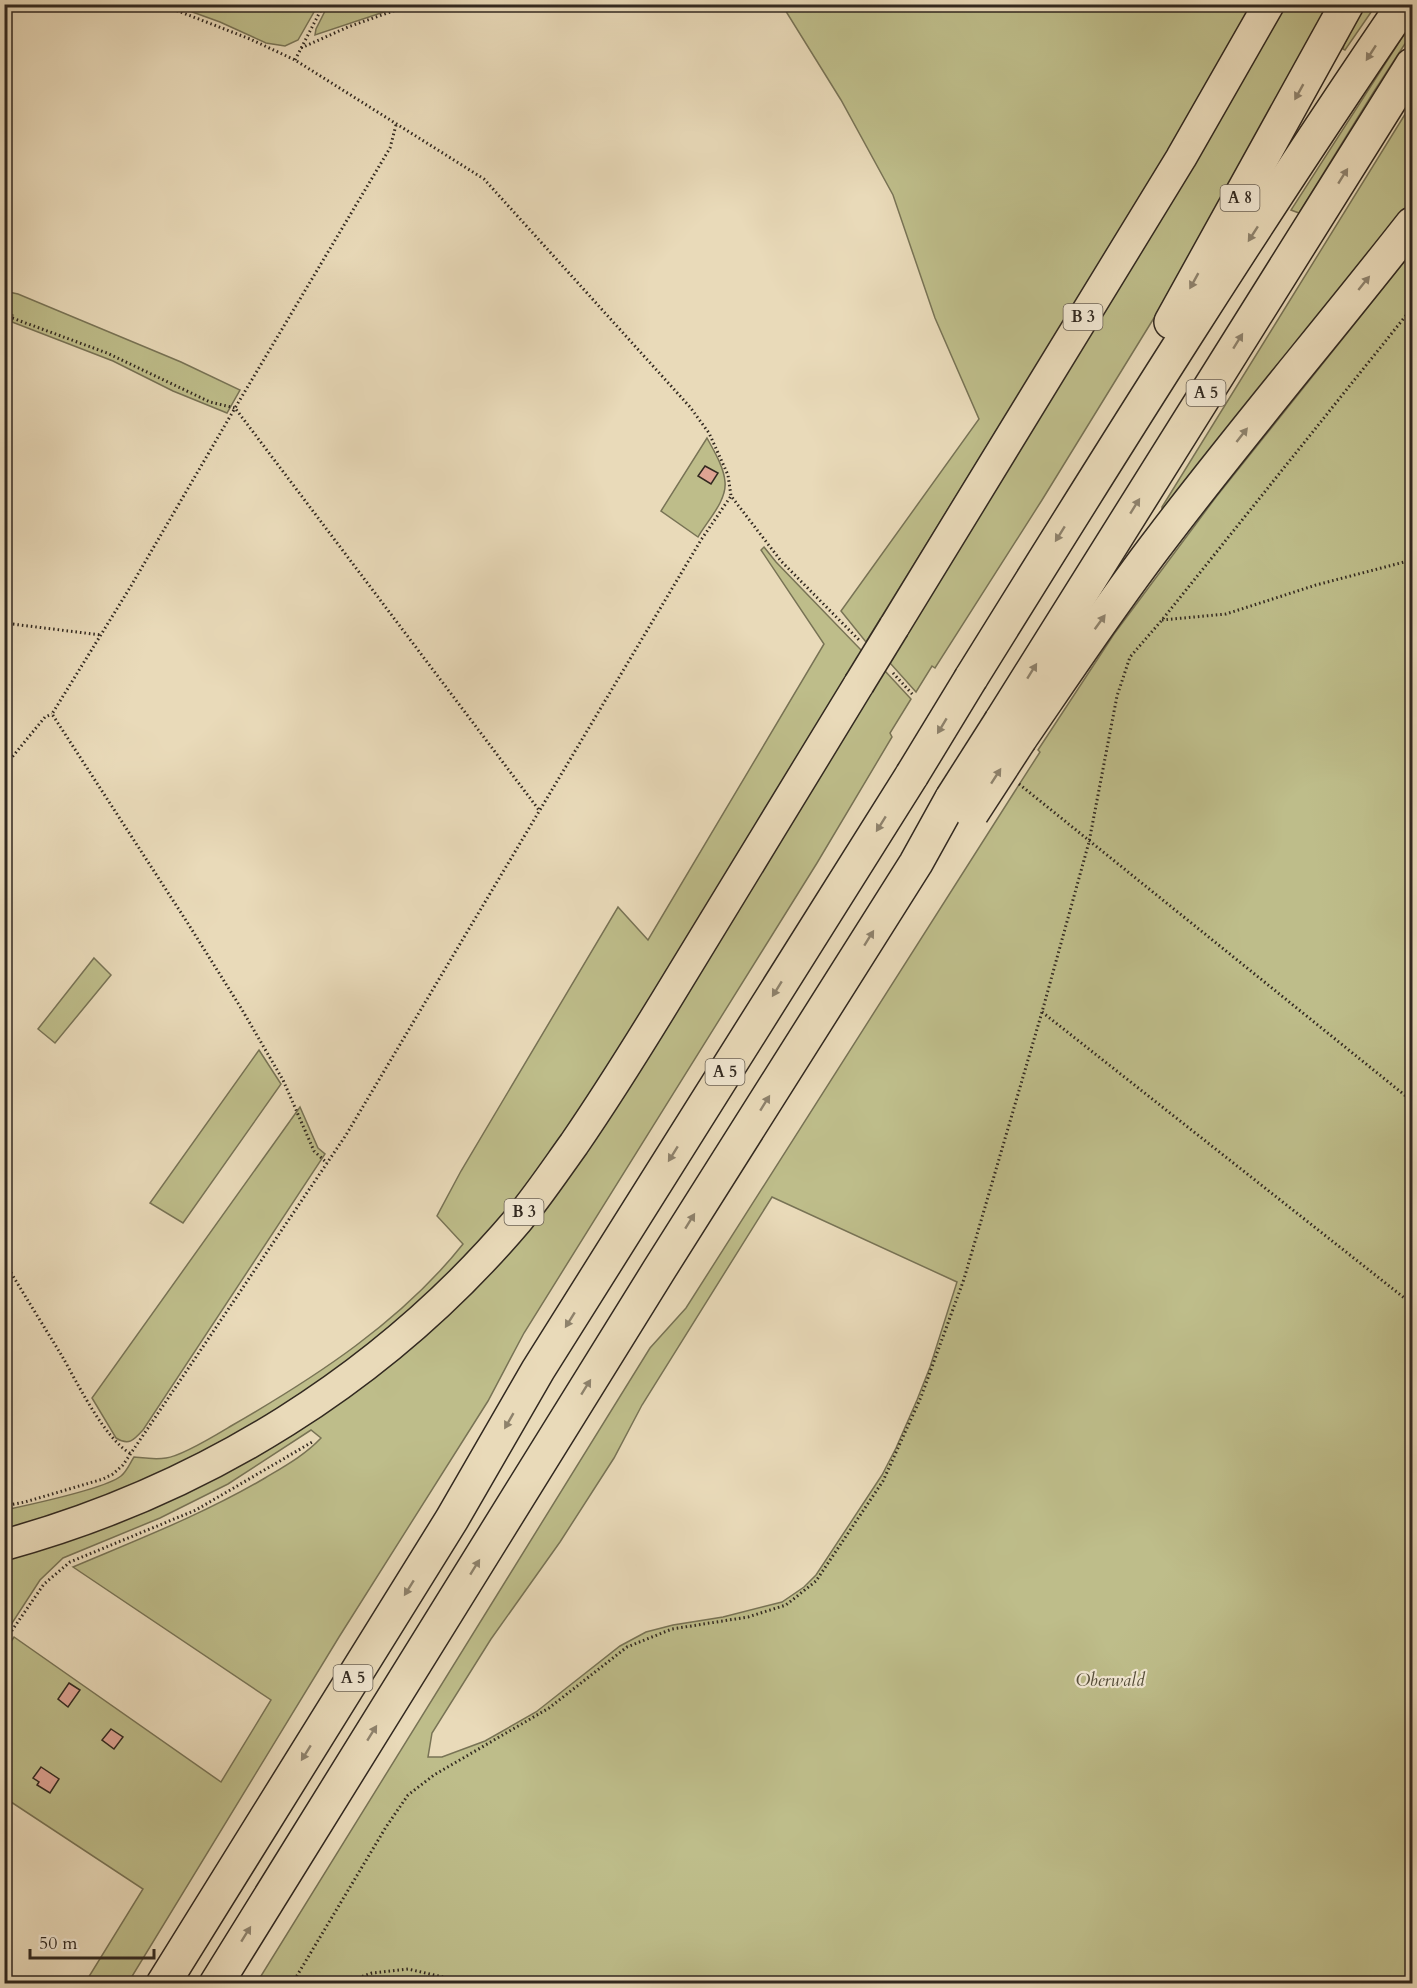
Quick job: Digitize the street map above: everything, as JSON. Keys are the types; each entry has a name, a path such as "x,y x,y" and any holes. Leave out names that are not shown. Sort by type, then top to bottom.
{"highway":[{"name":"A 8","path":"1147,396 1147,366 1347,4"},
{"name":"A 5","path":"163,1983 452,1519 538,1370 912,775 1046,555 1147,396 1404,4"},
{"name":"A 5","path":"216,1983 647,1290 916,863 962,805 1010,730 1413,65"},
{"path":"1010,730 1089,637 1160,540 1263,408 1413,224"}],"main road":[{"name":"B 3","path":"4,1545 44,1534 122,1506 203,1469 258,1439 346,1381 414,1327 473,1269 532,1202 615,1084 1181,158 1269,4"}],"path":[{"path":"160,4 250,39 295,60 484,179 690,407 709,433 728,475 730,496 781,561 863,644"},
{"path":"295,60 324,4"},
{"path":"301,48 348,27 413,4"},
{"path":"4,767 45,717 52,714 101,635 390,148 396,125"},
{"path":"291,1983 408,1795 434,1775 549,1708 627,1647 672,1629 747,1617 786,1605 816,1581 883,1481 921,1396 964,1279 1089,842 1117,696 1130,657 1413,308"},
{"path":"4,315 107,353 210,402 235,408 539,810"},
{"path":"4,1506 103,1479 113,1474 131,1454 346,1135 701,540 730,496"},
{"path":"1162,620 1226,614 1316,585 1413,560"},
{"path":"4,623 101,635"},
{"path":"893,673 915,696"},
{"path":"52,714 235,999 283,1080 314,1151 327,1163"},
{"path":"1016,782 1413,1101"},
{"path":"1042,1012 1413,1304"},
{"path":"4,1261 6,1268 89,1403 115,1441 131,1454"},
{"path":"4,1642 44,1584 70,1562 196,1510 315,1441"},
{"path":"341,1983 372,1973 408,1969 474,1983"}],"green space":[{"path":"328,4 405,5 315,35"},
{"path":"173,5 318,5 298,40 285,46 266,43 220,22"},
{"path":"782,5 1259,5 866,642 841,611 979,419 935,318 893,195 841,100"},
{"path":"1279,5 1331,5 1165,300 1042,500 935,668 932,666 916,692 890,663 904,639 901,635"},
{"path":"1364,5 1376,5 1345,50 1344,45"},
{"path":"1412,22 1412,33 1299,213 1291,210"},
{"path":"1412,103 1412,201 1372,254 1162,510 1162,507"},
{"name":"Oberwald","path":"1412,252 1412,1983 256,1984 650,1348 686,1308 1040,752 1038,750 1114,634 1216,497","holes":["772,1197 957,1282 930,1367 896,1448 882,1475 816,1575 804,1587 782,1602 723,1617 646,1632 620,1646 536,1712 485,1741 442,1757 428,1757 432,1733 491,1639 560,1542 614,1458 642,1405"]},
{"path":"4,291 18,294 181,362 240,390 227,413 173,391 113,361 12,322 13,315 5,312"},
{"path":"707,438 723,471 725,489 720,504 698,537 661,511"},
{"path":"764,547 862,651 689,945 511,1213 375,1346 190,1465 5,1535 5,1510 66,1496 112,1481 123,1474 134,1457 162,1459 181,1453 208,1440 295,1388 385,1323 439,1272 463,1244 437,1216 461,1171 618,907 648,940 824,644 761,550"},
{"path":"885,671 911,699 890,733 892,737 817,863 524,1333 488,1401 339,1637 128,1983 85,1983 143,1889 5,1798 5,1651 14,1637 221,1782 271,1700 73,1567 219,1503 294,1460 321,1438 311,1430 228,1484 160,1518 63,1558 40,1580 5,1634 5,1556 60,1541 449,1306"},
{"path":"94,958 111,975 55,1043 38,1029"},
{"path":"259,1050 281,1084 183,1223 150,1203"},
{"path":"300,1107 318,1148 325,1154 143,1430 128,1442 116,1438 92,1398"}],"building":[{"path":"705,466 718,473 711,484 698,476"},
{"path":"69,1683 80,1690 68,1707 58,1699"},
{"path":"111,1729 123,1737 114,1749 102,1740"},
{"path":"41,1767 59,1779 50,1793 37,1785 39,1782 33,1778"}]}
